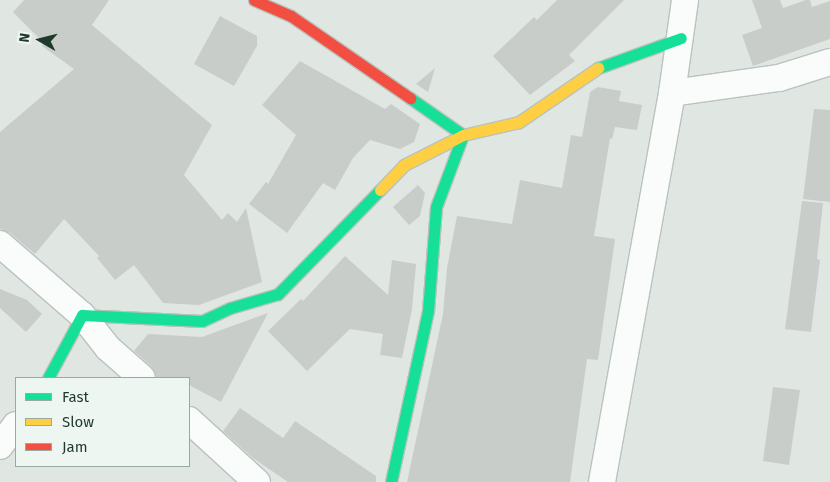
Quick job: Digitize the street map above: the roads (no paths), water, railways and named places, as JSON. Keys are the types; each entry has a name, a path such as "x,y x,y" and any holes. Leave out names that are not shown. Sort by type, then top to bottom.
{"street":[{"path":"254,0 290,16 463,135"},
{"path":"602,482 672,93 685,0"},
{"path":"82,314 202,321 230,308 278,294 404,165 463,135 519,122 604,64 681,38"},
{"path":"672,93 779,78 830,62"},
{"path":"392,482 428,311 436,207 463,135"},
{"path":"0,244 82,314 108,348 141,377"},
{"path":"49,377 82,314"},
{"path":"190,421 257,482"},
{"path":"0,446 15,426"}]}
